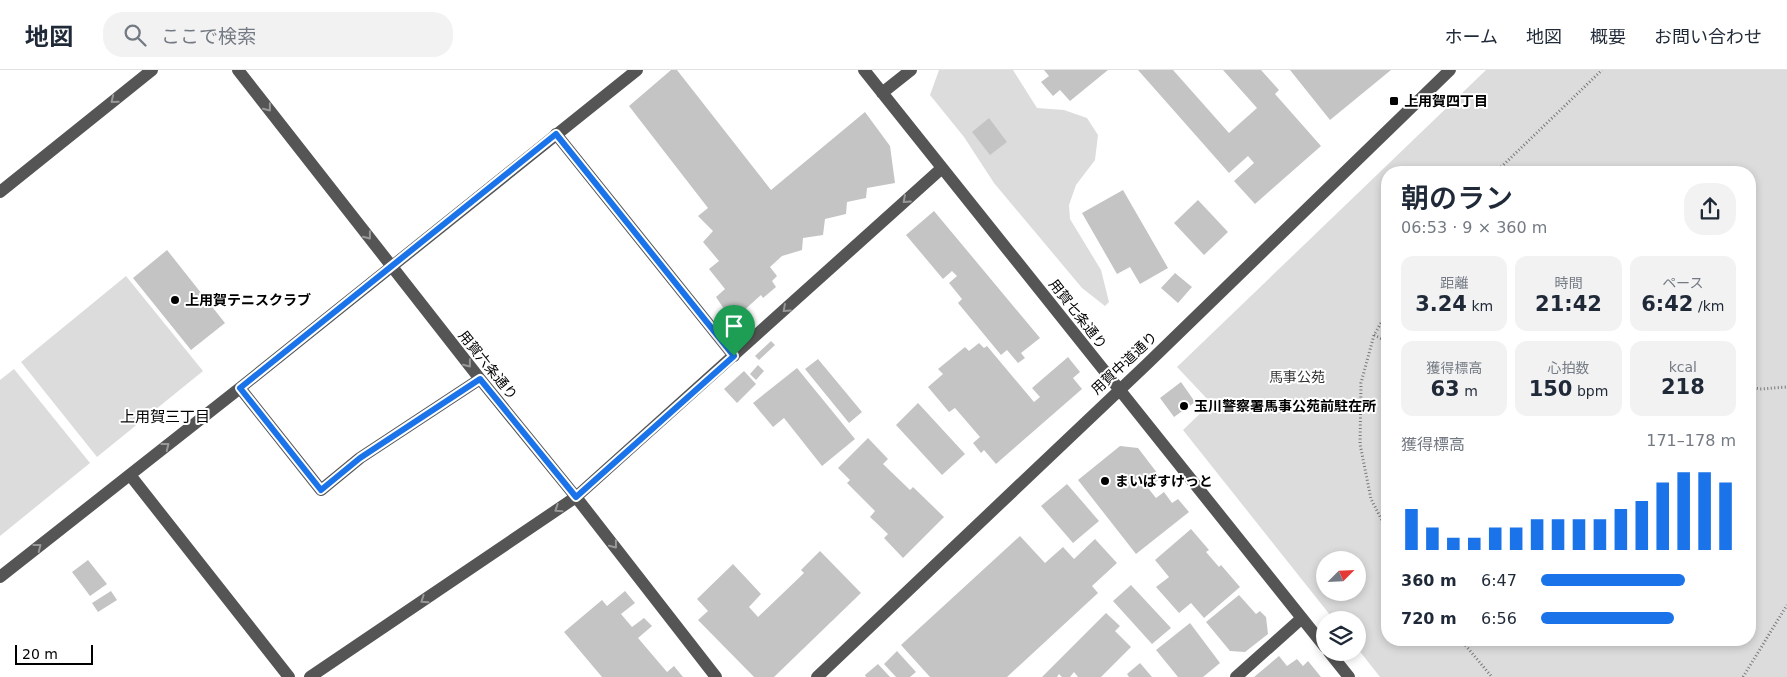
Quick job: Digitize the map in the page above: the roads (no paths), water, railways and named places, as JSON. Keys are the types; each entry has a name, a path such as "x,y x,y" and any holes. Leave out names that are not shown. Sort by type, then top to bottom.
{"street":[{"path":"0,192 152,70"},
{"name":"用賀六条通り","path":"238,70 716,677"},
{"path":"0,577 240,388 637,70"},
{"name":"用賀七条通り","path":"864,70 1316,636"},
{"path":"882,93 910,70"},
{"name":"用賀中道通り","path":"817,677 1450,70"},
{"path":"556,134 734,356"},
{"path":"310,677 576,497 942,168"},
{"path":"240,388 321,490 360,458 480,379"},
{"path":"130,475 289,677"},
{"path":"1236,677 1302,618"},
{"path":"1337,661 1349,677"}],"place":[{"name":"上用賀四丁目","path":"1394,101"},
{"name":"上用賀テニスクラブ","path":"175,300"},
{"name":"玉川警察署馬事公苑前駐在所","path":"1184,406"},
{"name":"まいばすけっと","path":"1105,481"}],"district":[{"name":"上用賀三丁目","path":"165,417"}],"park label":[{"name":"馬事公苑","path":"1297,377"}]}
